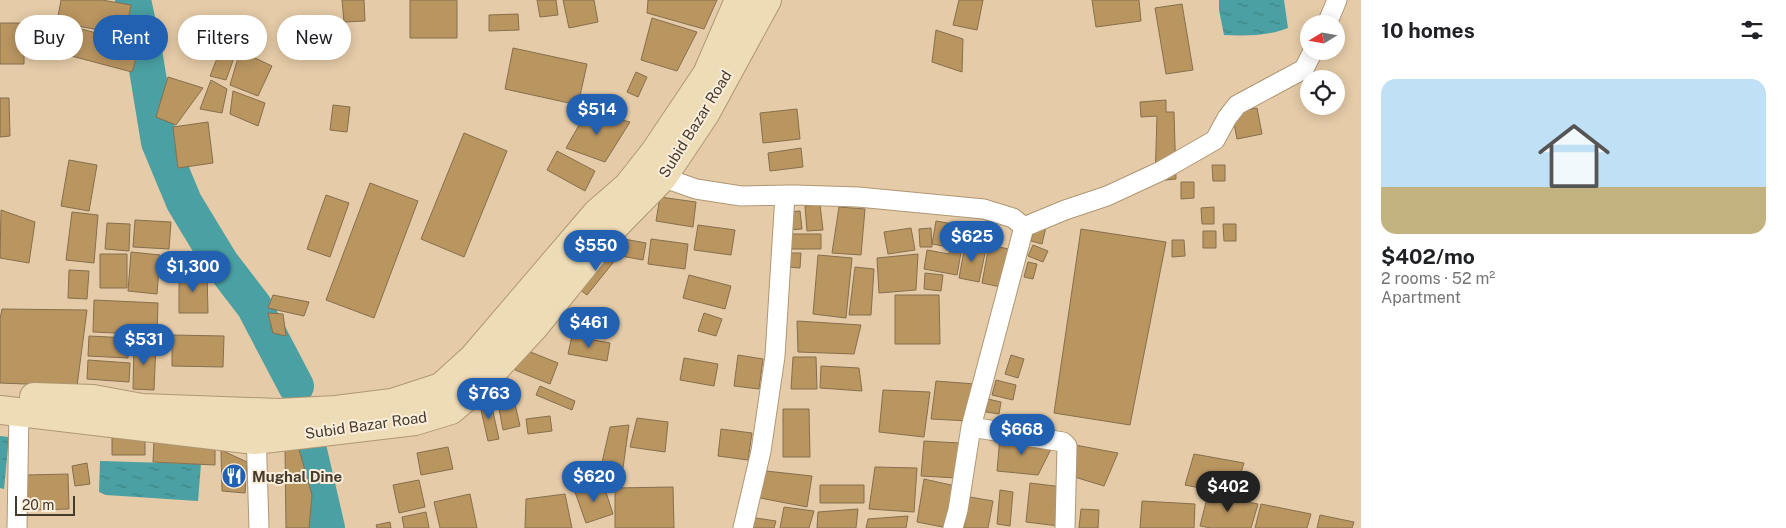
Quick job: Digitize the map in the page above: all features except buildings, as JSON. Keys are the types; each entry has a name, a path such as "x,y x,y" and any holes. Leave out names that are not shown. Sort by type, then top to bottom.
{"main road":[{"name":"Subid Bazar Road","path":"652,173 654,153 706,74 739,0"},
{"name":"Subid Bazar Road","path":"6,405 255,440 415,421 451,410 482,383 534,326 614,226 652,173 705,114 767,0"},
{"name":"Subid Bazar Road","path":"6,405 93,399 142,408 256,413 336,410 392,403 441,386 473,358 596,213 628,186 652,173"}],"street":[{"path":"1331,15 1337,0"},
{"path":"1024,227 1107,196 1161,171 1215,140 1227,118 1237,106 1304,69 1308,60"},
{"path":"652,173 696,189 740,196 858,197 984,209 1013,218 1024,227"},
{"path":"743,528 761,451 774,356 785,195"},
{"path":"953,528 958,510 971,427 1024,227"},
{"path":"6,405 17,528"},
{"path":"256,413 255,440 259,528"},
{"path":"971,427 1064,442 1067,446 1065,528"}],"water":[{"path":"1219,0 1284,0 1288,28 1264,34 1224,35"},
{"path":"0,436 9,437 4,489 0,488"},
{"path":"100,461 201,464 198,501 106,495 99,492"}],"waterway":[{"path":"133,0 144,51 159,142 184,202 221,263 254,306 296,386"},
{"path":"308,446 327,528"}],"place":[{"name":"Mughal Dine","path":"234,476"}]}
